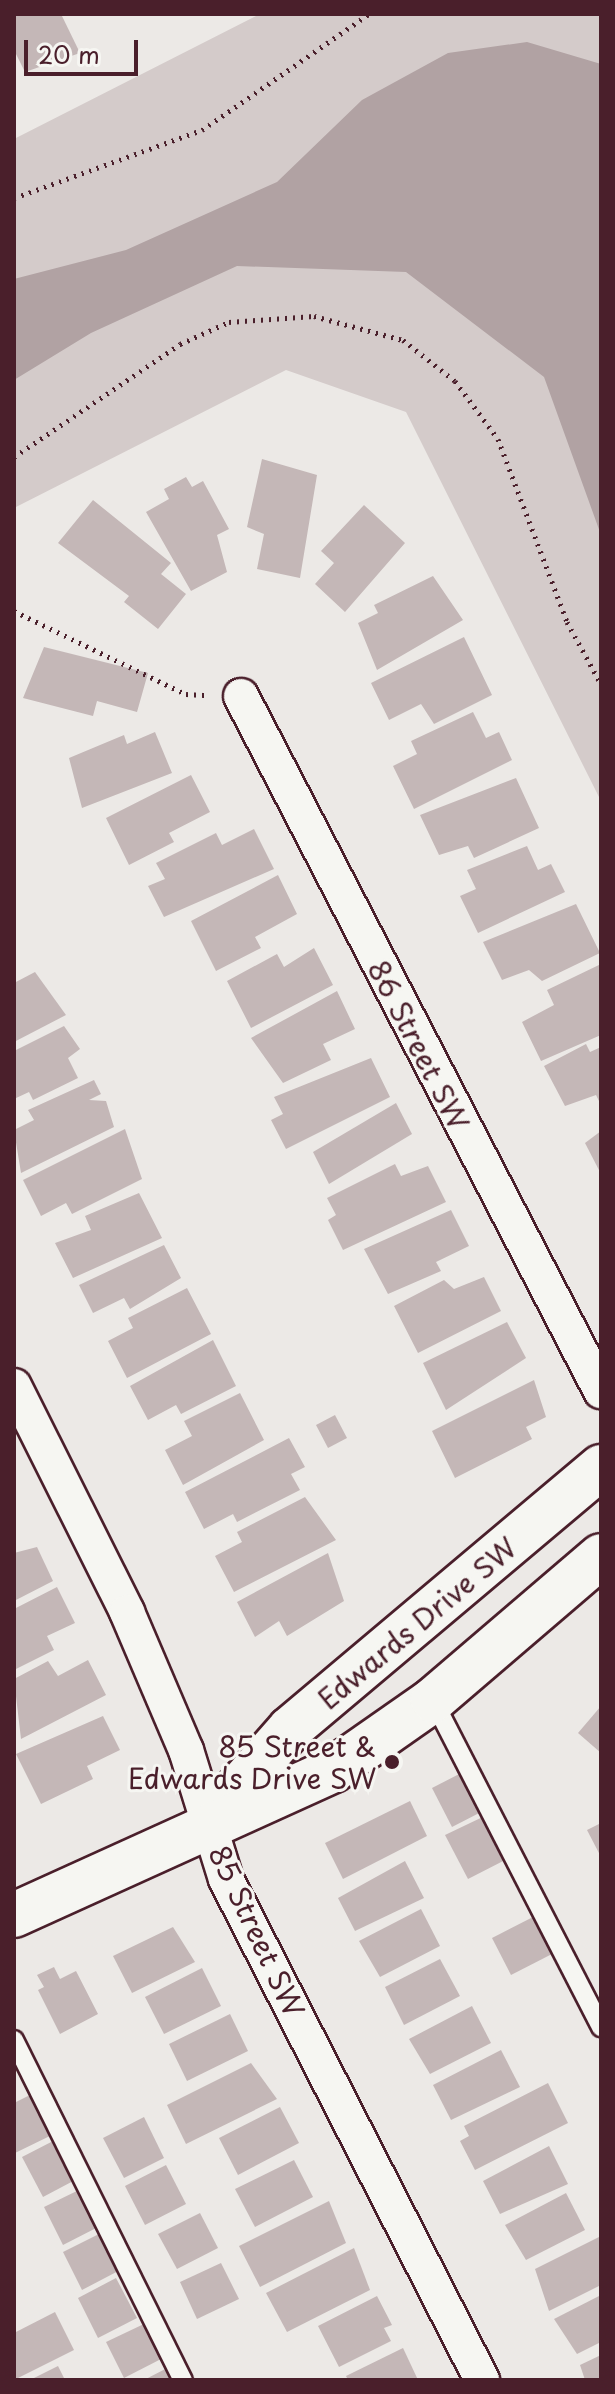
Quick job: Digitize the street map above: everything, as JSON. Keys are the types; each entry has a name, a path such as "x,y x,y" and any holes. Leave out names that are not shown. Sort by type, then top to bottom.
{"street":[{"name":"86 Street SW","path":"241,696 601,1391"},
{"name":"85 Street SW","path":"14,1386 127,1612 208,1822 226,1879 482,2380"},
{"name":"Edwards Drive SW","path":"208,1822 290,1729 601,1467"},
{"name":"Edwards Drive SW","path":"14,1915 208,1822 333,1770 433,1700 601,1556"}],"lane":[{"path":"433,1700 601,2027"},
{"path":"14,2040 183,2380"}],"path":[{"path":"14,198 202,130 369,14"},
{"path":"14,457 180,344 229,322 314,316 403,340 455,381 498,439 567,622 601,684"},
{"path":"14,611 186,694 241,696"}],"shaded area":[{"path":"260,14 601,14 601,801 406,412 286,370 14,508 14,139"},
{"path":"527,42 601,64 601,535 544,377 406,272 237,266 91,333 14,380 14,279 126,250 277,182 362,100 448,53"}],"building":[{"path":"14,14 61,14 80,53 25,72 14,50"},
{"path":"262,459 317,475 300,578 257,569 264,534 247,527"},
{"path":"186,477 192,487 203,481 229,529 217,535 227,572 191,591 146,512 169,499 164,489"},
{"path":"93,500 171,563 161,574 186,594 158,629 124,602 129,596 58,543"},
{"path":"364,505 405,543 345,612 315,584 334,563 321,551"},
{"path":"433,576 463,620 377,670 358,623 378,613 374,605"},
{"path":"464,637 492,695 434,724 421,704 389,720 371,683"},
{"path":"44,647 148,673 137,712 97,701 93,716 23,698"},
{"path":"473,712 486,738 499,732 512,760 414,809 393,766 417,754 411,741"},
{"path":"155,732 172,773 82,808 69,758 124,735 127,744"},
{"path":"191,775 210,812 169,833 174,842 129,865 106,818"},
{"path":"516,778 539,828 474,858 468,846 439,855 420,815"},
{"path":"254,829 274,869 164,917 148,886 165,879 156,863 216,833 222,845"},
{"path":"527,846 538,870 551,864 565,892 478,933 460,896 476,889 467,870"},
{"path":"278,875 297,914 255,937 261,948 216,971 191,921"},
{"path":"576,904 600,953 542,981 529,970 502,980 483,942"},
{"path":"314,948 333,985 251,1028 227,981 277,954 284,967"},
{"path":"601,964 601,1035 541,1061 522,1022 554,1005 547,990"},
{"path":"35,972 66,1015 14,1042 14,983"},
{"path":"337,991 355,1029 323,1044 331,1060 283,1083 251,1038"},
{"path":"64,1026 80,1049 68,1058 78,1078 33,1100 29,1092 14,1099 14,1051"},
{"path":"586,1044 590,1052 601,1047 601,1105 596,1095 565,1106 544,1066"},
{"path":"371,1058 390,1097 286,1149 271,1120 283,1114 274,1097"},
{"path":"94,1080 101,1094 89,1100 106,1101 114,1127 21,1173 14,1130 34,1120 28,1110"},
{"path":"396,1103 412,1134 329,1184 313,1152"},
{"path":"125,1129 142,1179 72,1214 66,1203 41,1216 23,1180"},
{"path":"601,1131 601,1174 585,1143"},
{"path":"395,1164 401,1176 428,1166 446,1202 343,1250 328,1220 336,1215 327,1198"},
{"path":"139,1193 162,1238 73,1278 55,1243 91,1230 85,1216"},
{"path":"451,1210 469,1246 436,1262 441,1271 388,1294 364,1249"},
{"path":"164,1245 181,1278 130,1309 124,1298 93,1313 79,1285"},
{"path":"484,1277 501,1311 418,1353 394,1306 444,1280 454,1289"},
{"path":"187,1288 211,1334 127,1378 108,1341 133,1328 128,1318"},
{"path":"507,1322 526,1358 446,1410 423,1363"},
{"path":"213,1340 236,1386 181,1414 176,1405 148,1420 130,1386"},
{"path":"534,1380 546,1417 526,1427 532,1439 455,1478 432,1431"},
{"path":"240,1393 264,1440 183,1485 165,1450 192,1436 184,1421"},
{"path":"335,1415 347,1438 328,1448 316,1425"},
{"path":"289,1438 305,1467 291,1474 300,1490 237,1522 233,1514 204,1529 185,1492"},
{"path":"305,1497 336,1540 234,1592 215,1556 242,1542 237,1532"},
{"path":"37,1547 53,1581 14,1601 14,1553"},
{"path":"328,1553 344,1601 287,1636 279,1621 255,1637 237,1602"},
{"path":"57,1587 75,1623 47,1636 54,1650 14,1670 14,1609"},
{"path":"88,1660 106,1695 21,1739 14,1679 48,1661 58,1676"},
{"path":"601,1706 601,1753 578,1733"},
{"path":"103,1716 120,1750 87,1766 93,1779 41,1804 16,1754"},
{"path":"467,1770 487,1809 452,1827 432,1788"},
{"path":"410,1801 427,1836 343,1879 325,1843"},
{"path":"489,1814 511,1857 468,1879 445,1835"},
{"path":"601,1823 601,1857 587,1830"},
{"path":"405,1861 424,1898 355,1931 338,1898"},
{"path":"421,1909 440,1946 380,1977 359,1941"},
{"path":"533,1917 552,1954 511,1975 492,1938"},
{"path":"173,1927 195,1962 132,1993 113,1956"},
{"path":"440,1959 460,1996 404,2025 385,1987"},
{"path":"54,1967 60,1979 76,1971 98,2014 60,2034 38,1990 44,1987 37,1975"},
{"path":"202,1968 221,2006 164,2034 145,1997"},
{"path":"472,2006 491,2043 430,2074 409,2039"},
{"path":"230,2014 248,2051 187,2081 169,2044"},
{"path":"501,2050 520,2087 451,2120 433,2085"},
{"path":"251,2063 277,2099 186,2144 167,2105"},
{"path":"548,2083 568,2123 475,2170 460,2141 469,2136 464,2126"},
{"path":"34,2093 54,2134 15,2153 14,2103"},
{"path":"280,2107 299,2143 238,2175 219,2138"},
{"path":"144,2117 164,2158 124,2178 103,2138"},
{"path":"57,2139 77,2179 43,2197 22,2157"},
{"path":"549,2146 568,2184 500,2214 483,2181"},
{"path":"294,2160 313,2197 255,2227 235,2189"},
{"path":"166,2165 186,2204 145,2225 125,2186"},
{"path":"83,2188 102,2225 63,2245 44,2207"},
{"path":"566,2193 585,2230 526,2260 505,2225"},
{"path":"329,2201 346,2243 260,2287 239,2246"},
{"path":"200,2213 218,2248 177,2269 158,2234"},
{"path":"105,2231 124,2268 82,2290 63,2252"},
{"path":"601,2236 601,2285 549,2311 535,2269"},
{"path":"354,2248 370,2290 287,2332 266,2293"},
{"path":"221,2263 239,2299 197,2319 180,2282"},
{"path":"116,2278 137,2318 98,2338 78,2298"},
{"path":"601,2295 601,2342 577,2354 554,2319"},
{"path":"377,2296 392,2325 384,2328 391,2341 339,2367 318,2326"},
{"path":"55,2312 74,2350 14,2380 14,2333"},
{"path":"146,2323 163,2358 124,2378 106,2342"},
{"path":"403,2348 418,2380 348,2380 346,2376"},
{"path":"601,2355 601,2380 585,2380 580,2365"},
{"path":"58,2366 65,2380 30,2380"},
{"path":"171,2366 178,2380 144,2380"}],"place":[{"name":"85 Street & Edwards Drive SW","path":"392,1762"}]}
